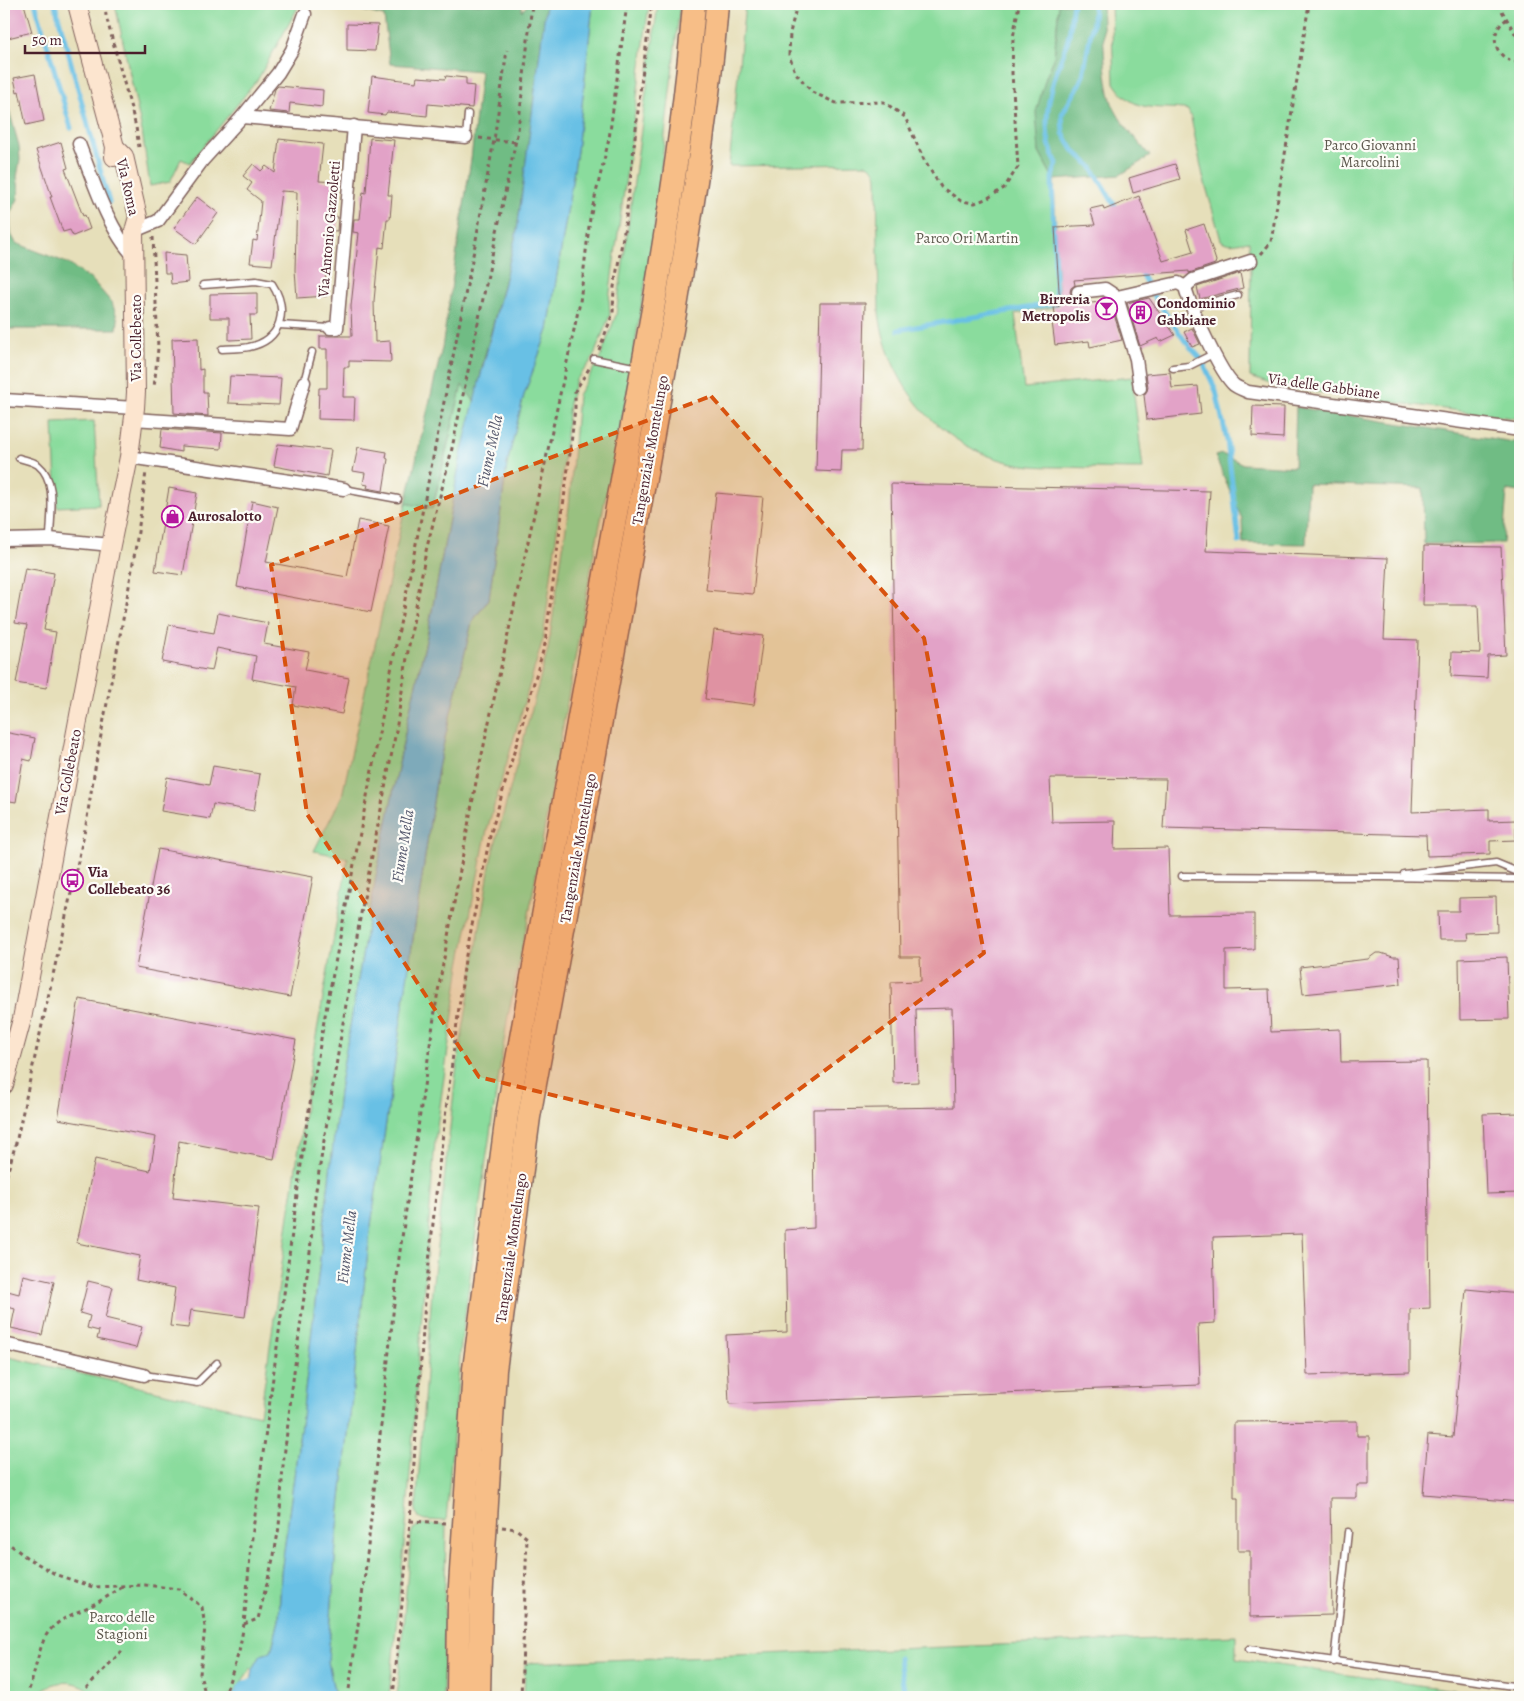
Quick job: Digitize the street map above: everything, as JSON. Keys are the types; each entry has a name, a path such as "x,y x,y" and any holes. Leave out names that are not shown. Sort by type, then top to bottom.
{"highway":[{"name":"Tangenziale Montelungo","path":"458,1697 459,1602 474,1369 506,1125 669,215 682,120 694,4"},
{"name":"Tangenziale Montelungo","path":"478,1697 481,1602 495,1370 526,1136 676,303 703,131 717,4"}],"street":[{"name":"Via Roma","path":"76,4 115,147 113,159 127,218 134,231"},
{"name":"Via Roma","path":"85,4 87,44"},
{"path":"134,231 158,221 202,162 278,73 292,50 305,14"},
{"path":"242,116 466,137"},
{"name":"Via Antonio Gazzoletti","path":"330,328 337,328 354,126"},
{"path":"79,144 116,230 127,249 134,256"},
{"name":"Via Collebeato","path":"4,1085 22,1019 129,457 136,382 134,231"},
{"path":"1117,297 1178,282 1185,287 1193,280 1251,260"},
{"name":"Via delle Gabbiane","path":"1185,287 1192,307 1224,372 1235,385 1248,392 1520,430"},
{"path":"1078,292 1105,290 1117,297 1136,360 1140,388"},
{"path":"4,400 290,429 304,382"},
{"path":"129,457 344,489"},
{"path":"4,540 50,539 111,546"},
{"path":"4,1344 144,1375"}],"lane":[{"path":"466,137 468,114"},
{"path":"203,285 256,282 272,284 276,291 282,314 278,329 262,342 249,347 222,349"},
{"path":"1192,307 1238,295"},
{"path":"279,325 330,328"},
{"path":"304,382 312,352"},
{"path":"1173,368 1189,366 1215,353"},
{"path":"594,359 642,368"},
{"path":"19,458 36,463 46,474 51,492 50,539"},
{"path":"344,489 398,499"},
{"path":"1380,876 1496,863 1520,873"},
{"path":"1182,876 1380,876 1520,880"},
{"path":"144,1375 197,1383 217,1363"},
{"path":"1334,1662 1348,1532"},
{"path":"1249,1650 1520,1687"}],"path":[{"path":"105,4 106,16 136,127 140,156"},
{"path":"244,1624 258,1620 279,1527 283,1466 310,1252 315,1196 357,933 396,732 426,551 451,453 518,130 532,4"},
{"path":"348,1697 366,1574 399,1258 437,997 476,782 580,302 590,218 609,139 627,4"},
{"path":"393,1697 410,1521 425,1301 439,1165 465,960 490,836 545,644 569,462 575,391 594,359 613,313 614,287 625,226 652,4"},
{"path":"797,4 790,33 789,55 795,72 812,92 836,103 884,102 904,117 924,160 941,187 961,201 975,203 988,198 1004,188 1018,167 1012,73 1013,38 1019,4"},
{"path":"1251,260 1271,242 1309,4"},
{"path":"1498,4 1520,42"},
{"path":"1507,18 1496,31 1496,47 1506,59 1520,62"},
{"path":"224,1697 238,1652 244,1624 251,1545 305,1134 324,1021 494,140 507,50"},
{"path":"494,140 515,142"},
{"path":"410,1521 450,1524"},
{"path":"502,1527 516,1529 527,1538 521,1697"},
{"path":"4,1544 8,1543 26,1557 57,1575 93,1587 145,1585 179,1589 202,1607 205,1627 200,1674 206,1697"},
{"path":"26,1697 32,1683 43,1641 50,1629 76,1612 97,1603 125,1586"},
{"path":"86,1688 122,1651"}],"highlighted area":[{"path":"711,396 924,638 984,953 732,1139 479,1077 307,814 271,565"}],"green space":[{"path":"115,4 300,4 258,79 190,163 181,159 170,182 150,186 142,131"},
{"path":"336,4 522,4 522,11 528,4 546,4 517,231 483,363 475,402 462,385 432,509 406,503 442,348 471,159 481,71 390,64 384,16"},
{"path":"593,4 649,4 613,268 609,300 610,315 592,360 576,380 569,403 557,531 543,639 487,830 460,965 435,1141 406,1526 389,1697 335,1697 328,1661 336,1545 370,1232 438,768 472,622 489,599 507,464 524,395 548,330 577,151"},
{"path":"658,4 680,4 654,230 626,399 594,553 529,914 507,1021 461,1344 446,1521 425,1520 419,1518 416,1510 432,1291 456,1073 491,859 548,649 569,507 578,395 600,358 616,315"},
{"name":"Parco Ori Martin","path":"745,4 1059,4 1054,59 1046,77 1039,152 1054,180 1059,304 1054,307 1015,314 1024,388 1132,377 1143,469 1042,467 1018,464 991,457 966,445 943,430 924,411 907,390 894,366 885,340 879,313 877,180 874,170 865,164 729,166"},
{"path":"1059,4 1102,4 1105,68 1112,103 1124,124 1150,156 1120,175 1054,180 1039,152 1036,112 1046,77 1054,59"},
{"name":"Parco Giovanni Marcolini","path":"1111,4 1520,4 1520,419 1301,390 1276,386 1250,377 1251,261 1249,241 1231,244 1221,240 1203,176 1188,110 1136,104 1121,93 1114,83"},
{"path":"4,92 19,146 20,160 17,177 18,199 10,214 11,234 16,243 67,263 92,280 112,303 118,320 117,329 4,329"},
{"name":"Parco delle Stagioni","path":"462,384 475,402 462,450 428,632 376,876 340,1084 302,1417 281,1573 279,1620 271,1652 261,1655 253,1669 251,1668 233,1694 221,1697 96,1697 83,1686 66,1682 49,1686 35,1697 4,1697 4,1356 260,1415 311,1064 348,858 314,851 342,796 406,503 433,508"},
{"path":"1296,407 1520,443 1520,492 1507,490 1503,543 1424,544 1423,488 1308,484 1306,544 1243,543 1242,519 1215,456 1222,454 1243,464 1294,467"},
{"path":"94,421 99,505 57,507 53,423"},
{"path":"422,1524 446,1525 443,1697 397,1697 411,1534 413,1529"},
{"path":"1236,1636 1236,1659 1503,1697 524,1697 525,1663"}],"water":[{"name":"Fiume Mella","path":"546,4 593,4 577,151 548,330 524,395 507,464 489,599 472,622 438,768 370,1232 336,1545 328,1661 335,1697 249,1697 253,1669 261,1655 271,1652 279,1620 281,1573 302,1417 340,1084 376,876 428,632 462,450 517,231"}],"building":[{"path":"4,4 24,4 32,32 4,39"},
{"path":"347,24 378,25 375,51 347,50"},
{"path":"35,74 44,121 26,125 19,91 17,92 14,78"},
{"path":"372,76 416,82 417,77 445,79 446,76 466,78 466,85 474,86 472,108 428,104 427,116 387,112 385,115 368,113"},
{"path":"278,86 323,90 322,107 290,103 289,113 269,111 275,89"},
{"path":"370,138 394,140 388,195 392,195 390,219 387,219 384,248 379,247 374,301 375,342 390,341 391,362 349,361 349,367 344,367 343,397 355,397 354,420 318,419 319,388 327,388 327,349 320,349 320,336 352,336 351,306 359,233 353,232 354,219 360,219 363,192 366,193"},
{"path":"279,139 323,144 319,181 335,182 332,216 338,217 337,231 326,230 325,266 327,296 297,298 295,270 297,192 281,191 272,265 250,263 253,240 257,241 261,201 247,190 252,183 243,176 253,164 261,171 266,166 275,173"},
{"path":"61,142 68,168 65,169 90,229 73,236 70,230 63,232 36,150"},
{"path":"1175,164 1180,179 1133,193 1129,178"},
{"path":"1139,196 1163,261 1193,252 1186,230 1204,224 1216,261 1215,264 1189,273 1189,271 1074,280 1075,285 1071,288 1070,292 1076,305 1110,302 1122,340 1090,347 1089,341 1055,345 1052,322 1056,322 1054,307 1060,306 1055,227 1095,225 1090,209 1103,206 1104,210"},
{"path":"197,197 218,213 196,244 174,228"},
{"path":"164,253 186,255 188,282 171,284 170,273 165,273"},
{"path":"1240,273 1243,288 1200,299 1197,287"},
{"path":"257,293 257,315 250,315 251,339 229,340 229,318 210,318 210,294"},
{"path":"1149,298 1175,335 1160,342 1158,338 1140,346 1127,303"},
{"path":"820,303 865,303 862,450 842,450 841,472 816,471"},
{"path":"1192,328 1200,344 1192,347 1184,332"},
{"path":"198,338 199,370 203,369 203,392 207,392 208,416 174,413 172,339"},
{"path":"1170,372 1172,388 1198,386 1201,414 1147,420 1144,395 1148,387 1146,374"},
{"path":"230,376 281,378 279,405 228,403"},
{"path":"1253,406 1284,407 1283,438 1252,436"},
{"path":"162,429 222,433 221,449 181,446 181,452 160,448"},
{"path":"278,444 331,450 327,476 274,466"},
{"path":"358,447 387,452 386,458 388,459 383,491 367,488 368,485 363,484 365,473 353,471"},
{"path":"891,484 1210,491 1206,551 1388,558 1384,639 1418,640 1412,812 1489,809 1489,821 1516,820 1516,840 1490,841 1490,854 1427,856 1426,835 1163,828 1166,779 1050,778 1052,822 1115,821 1114,849 1168,848 1170,915 1254,914 1254,949 1226,950 1226,990 1269,989 1271,1032 1340,1029 1341,1062 1427,1061 1430,1308 1410,1309 1410,1372 1307,1375 1302,1234 1213,1237 1215,1323 1198,1324 1200,1385 729,1404 726,1335 787,1332 785,1230 814,1228 813,1109 954,1107 952,1008 916,1009 918,1082 893,1083 891,982 921,981 920,957 900,957"},
{"path":"169,488 197,493 183,575 155,571"},
{"path":"716,493 763,497 753,594 706,590"},
{"path":"252,501 278,507 266,562 347,577 358,520 389,526 371,612 237,587"},
{"path":"1424,546 1501,547 1506,655 1488,656 1487,678 1451,676 1452,652 1480,653 1478,605 1423,605"},
{"path":"25,568 54,573 44,630 56,632 46,688 16,683 27,625 15,623"},
{"path":"218,613 268,623 264,644 309,652 305,670 349,678 342,714 293,705 296,687 252,679 256,656 217,648 212,671 162,662 169,625 214,633"},
{"path":"714,630 763,636 754,705 705,699"},
{"path":"4,732 35,738 31,761 23,759 16,802 4,800"},
{"path":"213,766 260,774 254,811 213,804 210,819 161,811 167,777 209,785"},
{"path":"158,849 313,877 290,997 136,968"},
{"path":"1496,897 1497,932 1465,933 1466,940 1439,940 1438,911 1459,911 1459,898"},
{"path":"1376,953 1399,957 1401,984 1303,994 1300,967 1368,959"},
{"path":"1507,957 1509,1019 1460,1020 1459,959"},
{"path":"79,999 296,1040 274,1159 179,1141 173,1198 259,1208 245,1317 191,1310 188,1328 170,1326 175,1288 136,1280 140,1256 77,1243 95,1159 150,1171 156,1137 58,1119"},
{"path":"1520,1113 1520,1193 1486,1194 1483,1114"},
{"path":"23,1275 54,1282 42,1335 11,1328 15,1309 4,1304 4,1290 19,1294"},
{"path":"88,1281 113,1287 105,1318 142,1327 136,1348 97,1339 99,1331 87,1328 90,1316 80,1313"},
{"path":"1466,1289 1520,1294 1520,1502 1423,1494 1428,1435 1453,1437"},
{"path":"1357,1421 1357,1436 1369,1436 1369,1485 1357,1485 1357,1498 1330,1498 1332,1615 1250,1617 1250,1551 1238,1551 1238,1498 1234,1498 1234,1422"}],"waterway":[{"path":"55,4 109,202"},
{"path":"898,330 1056,303 1052,178 1057,163 1052,153 1047,133 1047,112 1054,80 1069,35 1073,4"},
{"path":"1094,4 1093,21 1083,75 1062,114 1063,133 1073,150 1091,166 1118,211"},
{"path":"36,6 71,128"},
{"path":"1139,269 1150,291 1185,341 1202,360 1216,391 1227,440 1239,542"},
{"path":"899,1658 905,1697"},
{"path":"242,1697 247,1689 273,1685"}],"place":[{"name":"Birreria Metropolis","path":"1106,308"},
{"name":"Condominio Gabbiane","path":"1141,312"},
{"name":"Aurosalotto","path":"172,516"},
{"name":"Via Collebeato 36","path":"72,881"}]}
